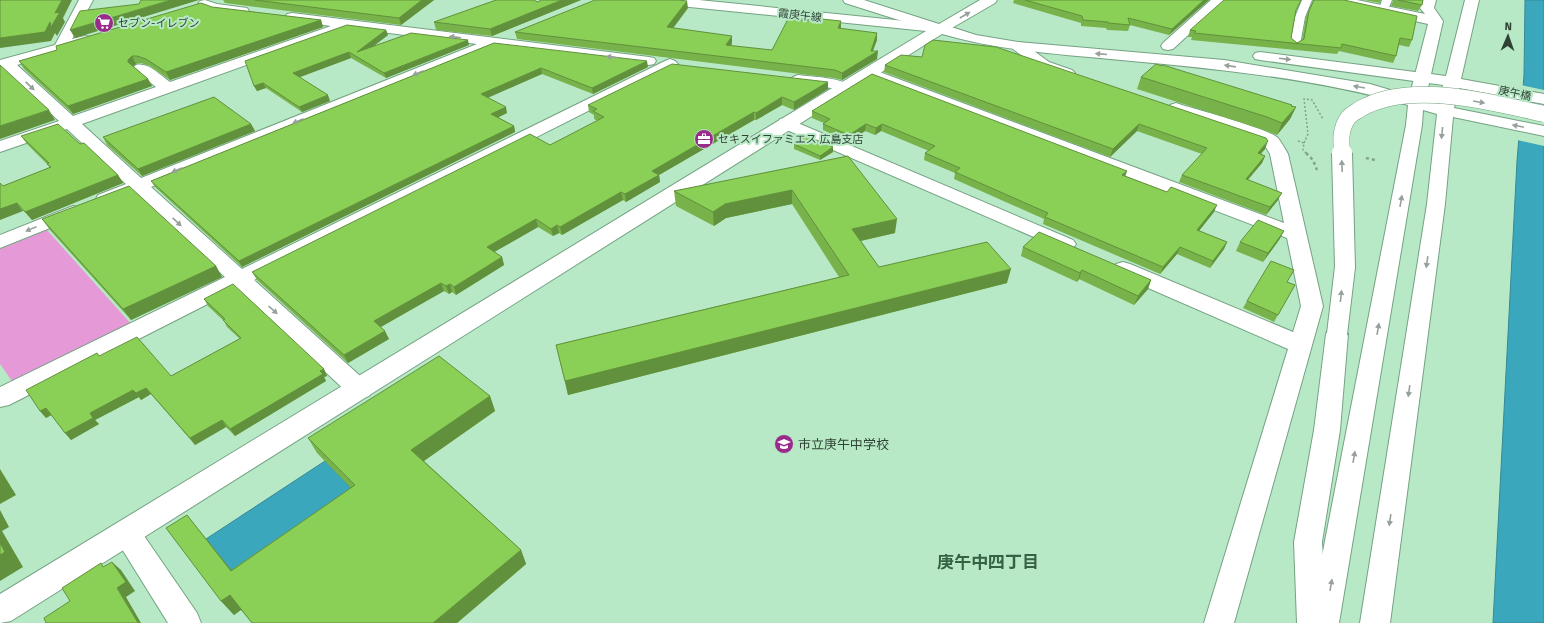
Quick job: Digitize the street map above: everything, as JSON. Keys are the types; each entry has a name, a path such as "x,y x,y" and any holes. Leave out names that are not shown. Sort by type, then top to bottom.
{"street":[{"path":"60,48 86,0"},
{"name":"霞庚午線","path":"660,0 940,30"},
{"path":"850,0 940,30 974,39 1015,38 1224,65 1370,88 1445,110 1544,131"},
{"path":"0,611 360,390 786,123 990,0"},
{"path":"1168,46 1219,0"},
{"path":"1338,0 1386,5 1436,21"},
{"path":"1324,623 1414,125 1416,102 1424,77 1426,59 1436,21 1427,8 1429,0"},
{"path":"1375,623 1436,204 1445,110 1472,0"},
{"path":"190,9 212,2 215,8 254,13"},
{"path":"0,398 239,279 678,65 278,16"},
{"path":"0,147 349,25"},
{"path":"0,242 522,31"},
{"path":"2,65 98,36"},
{"path":"1015,38 1044,65 1082,77"},
{"name":"庚午橋","path":"1152,44 1424,77 1486,87 1544,99"},
{"path":"2,65 70,123 360,390"},
{"path":"141,68 168,88"},
{"path":"869,73 1296,234"},
{"path":"787,78 834,84 844,88"},
{"path":"1416,102 1452,81"},
{"path":"1312,623 1308,542 1327,430 1344,267 1341,136 1344,126 1351,115 1364,106 1379,101 1421,96 1460,98 1544,114"},
{"path":"1157,102 1255,134 1271,141 1279,154 1312,306 1219,623"},
{"path":"786,123 1083,251"},
{"path":"1105,261 1301,345"},
{"path":"126,533 186,623"}],"lane":[{"path":"1295,45 1300,17 1307,0"}],"shaded area":[{"path":"47,230 132,325 14,384 0,364 0,249"}],"water":[{"path":"1525,0 1544,0 1544,623 1493,623 1517,161 1524,75"},
{"path":"325,461 363,500 243,585 206,539"}],"pier":[{"path":"1521,85 1544,90 1544,146 1517,140"}],"building":[{"path":"0,0 62,0 55,13 60,12 51,27 50,22 45,32 0,38"},
{"path":"141,0 171,0 70,30 80,11 139,4"},
{"path":"255,0 422,0 399,18"},
{"path":"496,0 533,0 538,2 541,0 562,0 490,29 434,22"},
{"path":"595,0 687,1 667,27 732,36 726,45 772,50 788,19 811,21 812,18 841,21 838,28 877,33 871,51 878,51 842,73 835,70 515,32"},
{"path":"1025,0 1204,0 1172,29 1128,18 1130,25 1083,20 1082,16"},
{"path":"1224,0 1301,0 1296,10 1291,38 1297,43 1304,39 1309,11 1314,0 1344,0 1417,16 1412,40 1400,38 1396,56 1342,44 1341,48 1194,33 1196,31 1190,30"},
{"path":"1398,0 1423,0 1422,5"},
{"path":"201,3 212,7 321,20 166,72 146,59 132,56 128,62 148,79 68,106 19,61 57,50 56,46"},
{"path":"347,25 386,30 357,52 411,33 468,40 384,73 349,52 293,73 328,95 299,107 263,83 254,86 245,61"},
{"path":"933,40 996,47 1266,138 1268,141 1258,153 1265,156 1246,179 1282,193 1270,207 1182,175 1207,148 1139,124 1113,149 885,65 901,55 922,57 925,45"},
{"path":"494,43 647,61 592,88 541,68 481,94 506,107 491,114 514,126 239,261 151,181"},
{"path":"672,64 828,82 794,102 782,97 756,113 754,112 652,171 659,175 625,194 621,192 560,227 557,225 551,229 536,219 487,247 502,257 454,287 450,284 446,286 441,283 374,321 385,331 344,355 252,272 530,134 550,145 604,117 593,111 597,109 588,105"},
{"path":"1156,64 1296,107 1282,123 1141,77"},
{"path":"0,65 49,110 0,126"},
{"path":"872,74 1127,171 1122,175 1167,192 1171,187 1217,205 1197,230 1227,242 1213,261 1180,247 1163,267 1045,217 1048,213 955,172 960,168 925,153 935,146 882,124 876,128 866,124 849,135 823,124 830,119 812,111"},
{"path":"214,97 251,124 138,169 103,137"},
{"path":"58,124 80,144 84,143 118,175 25,212 17,203 0,209 0,183 3,186 51,167 47,164 49,163 21,136"},
{"path":"807,136 833,147 820,156 794,144"},
{"path":"848,156 897,219 852,229 879,267 987,242 1011,269 565,381 556,345 849,275 792,190 725,204 713,212 674,191"},
{"path":"129,186 216,266 123,309 42,219"},
{"path":"1258,220 1284,231 1268,253 1240,242"},
{"path":"1039,232 1151,280 1138,296 1082,270 1080,273 1023,247"},
{"path":"1271,261 1294,270 1287,282 1295,285 1278,315 1247,301"},
{"path":"233,284 324,369 320,371 323,374 230,429 222,420 190,438 146,388 136,393 133,390 90,413 93,418 65,433 46,408 40,411 26,390 97,353 99,356 137,337 171,376 241,338 223,320 225,319 204,299"},
{"path":"439,356 490,396 411,450 521,550 433,623 252,623 230,595 221,601 166,528 187,515 231,571 355,485 308,438"},
{"path":"0,543 5,552 0,555"},
{"path":"112,562 126,582 117,588 138,623 46,623 44,618 70,601 62,588 101,563 103,567"}],"place":[{"name":"セブン-イレブン","path":"104,23"},
{"name":"セキスイファミエス 広島支店","path":"704,139"},
{"name":"市立庚午中学校","path":"784,444"}],"district":[{"name":"庚午中四丁目","path":"988,562"}]}
